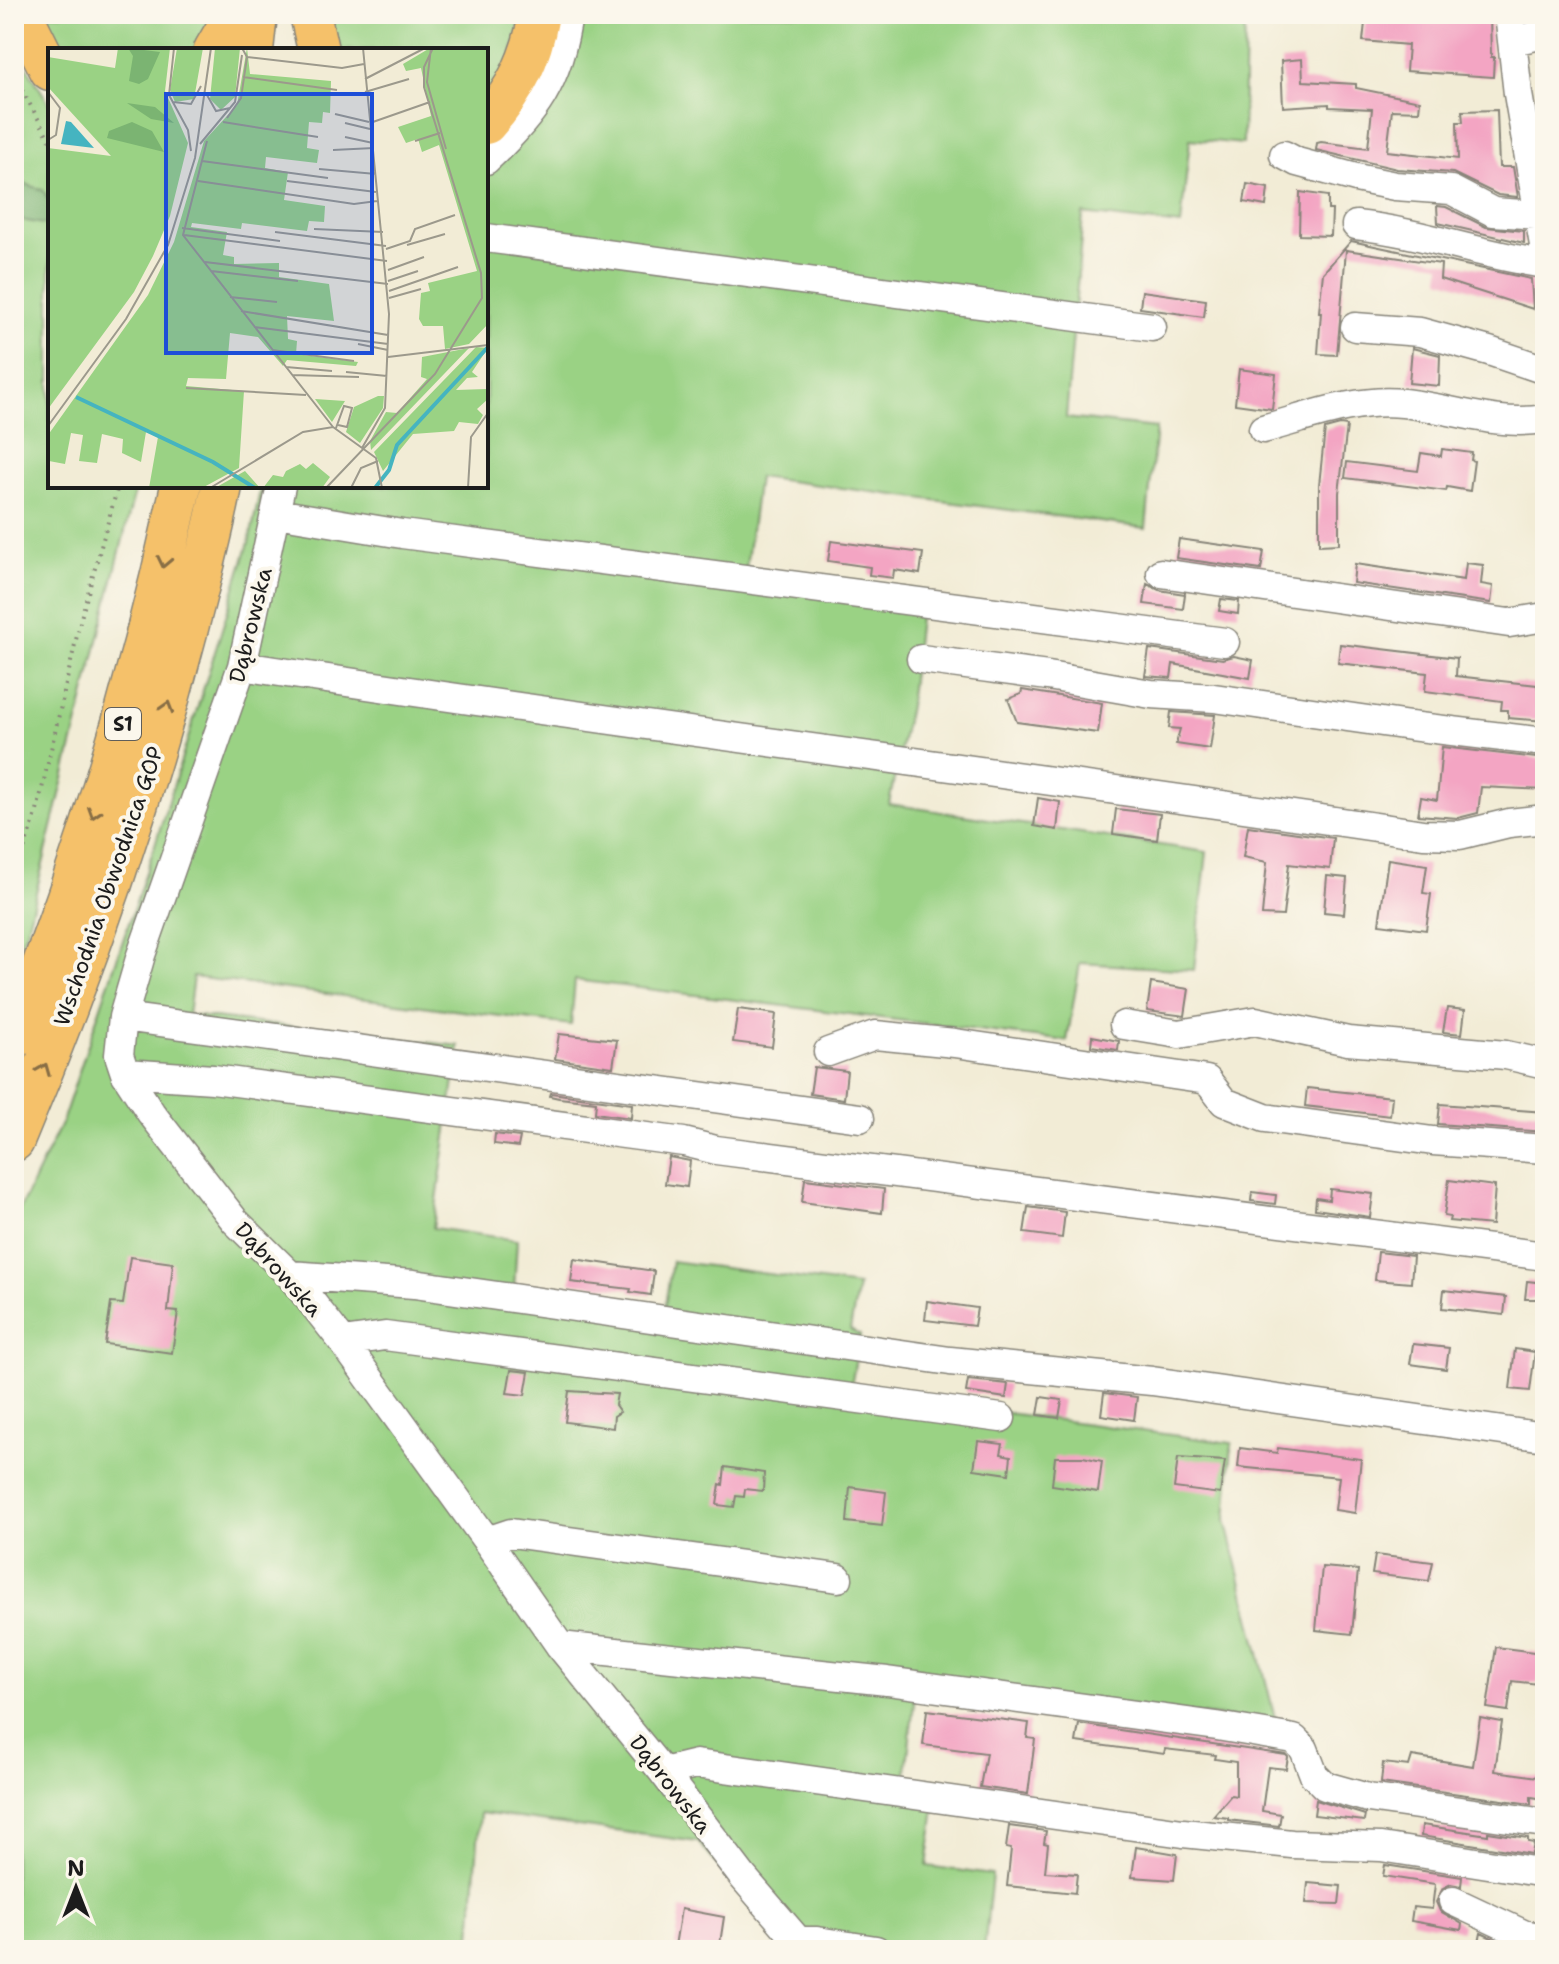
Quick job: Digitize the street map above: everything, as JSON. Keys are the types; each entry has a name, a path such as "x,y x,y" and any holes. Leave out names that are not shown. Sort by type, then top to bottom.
{"highway":[{"path":"215,48 235,14"},
{"path":"253,48 257,14"},
{"path":"289,48 294,14"},
{"path":"310,14 318,48"},
{"path":"493,111 526,66 539,14"},
{"name":"Wschodnia Obwodnica GOP","path":"14,1039 47,956 120,735 181,488"},
{"name":"Wschodnia Obwodnica GOP","path":"14,1141 92,947 171,695 222,488"}],"street":[{"path":"488,158 525,121 547,90 557,65 568,14"},
{"path":"1284,155 1297,162 1356,178 1395,186 1451,190 1493,212 1542,229 1534,118 1510,28 1545,34"},
{"path":"1356,225 1396,229 1513,260 1545,264"},
{"path":"488,238 1152,327"},
{"path":"1355,327 1420,332 1545,370"},
{"path":"1263,429 1365,403 1403,403 1502,421 1545,419"},
{"path":"279,500 447,540 1225,642"},
{"name":"Dąbrowska","path":"279,500 242,666 141,955 123,1017 119,1055 125,1073 151,1113 235,1221 290,1275 343,1342 560,1646 663,1772 743,1877 802,1946"},
{"path":"1161,573 1509,623 1545,617"},
{"path":"921,659 1151,694 1214,698 1545,742"},
{"path":"242,666 523,709 1082,783 1423,834 1460,835 1509,823 1545,819"},
{"path":"123,1017 860,1118"},
{"path":"1124,1025 1179,1034 1255,1021 1348,1041 1506,1055 1545,1064"},
{"path":"828,1052 875,1035 955,1043 1207,1080 1224,1102 1265,1118 1300,1125 1433,1141 1545,1149"},
{"path":"125,1073 213,1079 684,1142 716,1150 1545,1256"},
{"path":"290,1275 414,1284 950,1361 1152,1381 1545,1437"},
{"path":"343,1342 385,1336 1001,1418"},
{"path":"487,1541 511,1533 838,1578"},
{"path":"560,1646 887,1681 1294,1739 1304,1749 1314,1775 1325,1786 1368,1798 1545,1823"},
{"path":"663,1772 696,1764 1183,1833 1292,1844 1381,1847 1545,1873"},
{"path":"1453,1901 1523,1934 1545,1938"},
{"path":"802,1946 817,1941 876,1950"}],"path":[{"path":"34,52 48,129"},
{"path":"14,879 37,811 81,618 117,488"}],"green space":[{"path":"40,14 219,14 206,48 58,48"},
{"path":"332,14 523,14 510,62 488,96 488,48 331,48"},
{"path":"550,14 1245,14 1243,144 1190,139 1181,225 1083,214 1066,418 1156,428 1146,528 758,477 746,568 922,591 909,706 889,804 1207,852 1194,970 1080,963 1067,1041 575,980 571,1025 193,977 188,1015 459,1046 433,1228 517,1240 514,1290 664,1312 672,1261 858,1286 850,1330 860,1335 850,1392 1232,1443 1226,1520 1276,1722 916,1685 905,1782 938,1787 927,1866 992,1875 984,1950 789,1950 698,1842 480,1813 470,1950 14,1950 14,1221 62,1122 153,851 250,539 261,488 488,488 488,134"},
{"path":"14,35 28,69 48,102 48,488 136,488 27,929 14,960"},
{"path":"14,180 43,190 48,199 48,225 14,219"}],"building":[{"path":"1366,14 1490,14 1493,77 1406,71 1408,45 1363,41"},
{"path":"1302,59 1303,81 1356,84 1356,88 1420,101 1419,111 1392,110 1387,151 1458,159 1457,122 1463,122 1462,111 1497,110 1499,167 1513,167 1518,197 1498,195 1453,173 1397,169 1316,150 1317,143 1321,142 1368,148 1372,109 1329,107 1329,104 1283,107 1281,61"},
{"path":"1247,184 1268,188 1266,206 1244,202"},
{"path":"1300,192 1328,196 1328,210 1332,210 1331,236 1299,235"},
{"path":"1437,206 1446,207 1486,227 1524,231 1524,243 1438,223"},
{"path":"1351,241 1531,279 1533,309 1440,279 1441,264 1346,250 1337,355 1318,354 1323,273"},
{"path":"1142,291 1206,300 1204,317 1140,308"},
{"path":"1412,348 1440,355 1439,386 1409,383"},
{"path":"1239,369 1276,374 1272,409 1235,404"},
{"path":"1347,426 1339,493 1339,544 1319,545 1319,485 1325,429"},
{"path":"1442,449 1472,453 1471,460 1474,461 1470,491 1447,487 1446,491 1345,478 1347,462 1418,471 1421,453 1441,456"},
{"path":"1179,539 1264,551 1261,570 1176,558"},
{"path":"831,541 923,553 920,574 894,570 893,578 869,575 870,567 828,561"},
{"path":"1466,563 1483,565 1481,584 1493,586 1491,603 1353,583 1355,564 1464,580"},
{"path":"1147,584 1159,590 1185,594 1183,609 1144,604"},
{"path":"1221,599 1239,601 1238,614 1219,611"},
{"path":"1340,644 1457,658 1456,676 1537,685 1538,689 1545,690 1545,721 1508,718 1508,710 1501,710 1502,701 1425,691 1427,673 1338,663"},
{"path":"1149,649 1253,660 1250,678 1173,664 1171,678 1145,676"},
{"path":"1022,690 1102,703 1098,733 1017,722 1008,699 1021,694"},
{"path":"1171,712 1215,715 1210,749 1176,744 1180,729 1169,728"},
{"path":"1442,747 1545,759 1545,790 1481,787 1478,813 1458,818 1418,815 1421,797 1437,800"},
{"path":"1038,798 1060,802 1057,830 1034,826"},
{"path":"1116,809 1160,814 1157,840 1113,834"},
{"path":"1248,826 1333,838 1330,869 1289,864 1283,916 1262,915 1267,862 1243,857"},
{"path":"1388,859 1427,865 1423,893 1431,894 1426,930 1379,924"},
{"path":"1327,876 1347,878 1344,914 1324,912"},
{"path":"1151,983 1189,989 1185,1016 1147,1011"},
{"path":"1447,1008 1465,1010 1462,1034 1443,1032"},
{"path":"738,1009 776,1014 772,1047 733,1042"},
{"path":"559,1034 617,1040 613,1067 555,1059"},
{"path":"1092,1036 1119,1041 1118,1050 1091,1046"},
{"path":"814,1067 847,1071 844,1099 810,1094"},
{"path":"1307,1088 1392,1097 1390,1116 1305,1106"},
{"path":"551,1093 632,1104 631,1118 595,1113 596,1102 559,1098 550,1096"},
{"path":"1440,1104 1545,1112 1545,1132 1438,1124"},
{"path":"495,1134 520,1137 518,1147 494,1144"},
{"path":"669,1157 690,1161 687,1187 665,1184"},
{"path":"805,1179 884,1189 882,1213 802,1202"},
{"path":"1449,1180 1495,1186 1492,1225 1449,1221 1450,1217 1444,1216"},
{"path":"1330,1189 1373,1194 1370,1217 1315,1209 1316,1198 1329,1200"},
{"path":"1252,1192 1276,1195 1275,1204 1251,1201"},
{"path":"1028,1207 1065,1212 1062,1238 1024,1233"},
{"path":"1378,1252 1413,1256 1411,1283 1375,1280"},
{"path":"130,1257 173,1263 168,1311 178,1312 172,1353 105,1344 111,1303 123,1304"},
{"path":"574,1259 654,1271 651,1295 630,1292 631,1289 571,1282"},
{"path":"1527,1281 1545,1283 1545,1299 1525,1299"},
{"path":"1444,1290 1506,1297 1504,1315 1442,1308"},
{"path":"927,1301 977,1308 974,1326 925,1320"},
{"path":"1413,1344 1449,1348 1446,1369 1410,1364"},
{"path":"1515,1349 1535,1352 1530,1391 1510,1389"},
{"path":"511,1370 529,1372 525,1395 507,1393"},
{"path":"968,1380 1008,1384 1006,1398 966,1392"},
{"path":"569,1391 617,1394 615,1405 620,1412 614,1416 613,1428 565,1422"},
{"path":"1104,1393 1137,1397 1134,1420 1101,1415"},
{"path":"1041,1397 1062,1400 1059,1418 1038,1415"},
{"path":"978,1441 1003,1444 1001,1454 1011,1456 1009,1474 974,1469"},
{"path":"1240,1448 1277,1453 1278,1448 1361,1459 1355,1513 1335,1510 1339,1477 1238,1467"},
{"path":"1055,1457 1102,1461 1098,1492 1052,1485"},
{"path":"1178,1458 1225,1461 1220,1494 1174,1488"},
{"path":"725,1467 764,1473 763,1491 745,1489 744,1497 736,1496 734,1507 717,1505"},
{"path":"850,1487 886,1492 882,1526 847,1522"},
{"path":"1375,1555 1433,1562 1429,1581 1372,1574"},
{"path":"1322,1567 1358,1570 1352,1634 1316,1630"},
{"path":"1496,1647 1542,1653 1538,1684 1512,1681 1508,1711 1487,1708"},
{"path":"927,1710 1029,1723 1027,1738 1035,1739 1028,1794 980,1787 986,1753 923,1745"},
{"path":"1480,1718 1502,1722 1495,1771 1545,1778 1545,1799 1531,1797 1531,1804 1381,1783 1383,1763 1409,1766 1412,1756 1473,1766"},
{"path":"1079,1724 1286,1755 1286,1769 1268,1767 1262,1811 1281,1814 1279,1826 1213,1816 1231,1795 1236,1796 1236,1762 1215,1759 1216,1755 1165,1749 1164,1754 1076,1742"},
{"path":"1316,1800 1365,1815 1364,1821 1314,1815"},
{"path":"1422,1825 1528,1838 1528,1842 1534,1843 1532,1854 1421,1836"},
{"path":"1009,1826 1046,1831 1045,1872 1077,1874 1075,1893 1007,1886 1011,1849 1006,1848"},
{"path":"1136,1847 1177,1854 1174,1880 1132,1877"},
{"path":"1385,1865 1462,1877 1461,1886 1451,1884 1443,1888 1436,1902 1440,1911 1462,1924 1461,1930 1411,1921 1413,1907 1432,1909 1435,1884 1383,1876"},
{"path":"1308,1883 1341,1886 1339,1904 1306,1903"},
{"path":"681,1909 724,1917 719,1950 675,1946"},
{"path":"1481,1933 1518,1950 1479,1943"}]}
